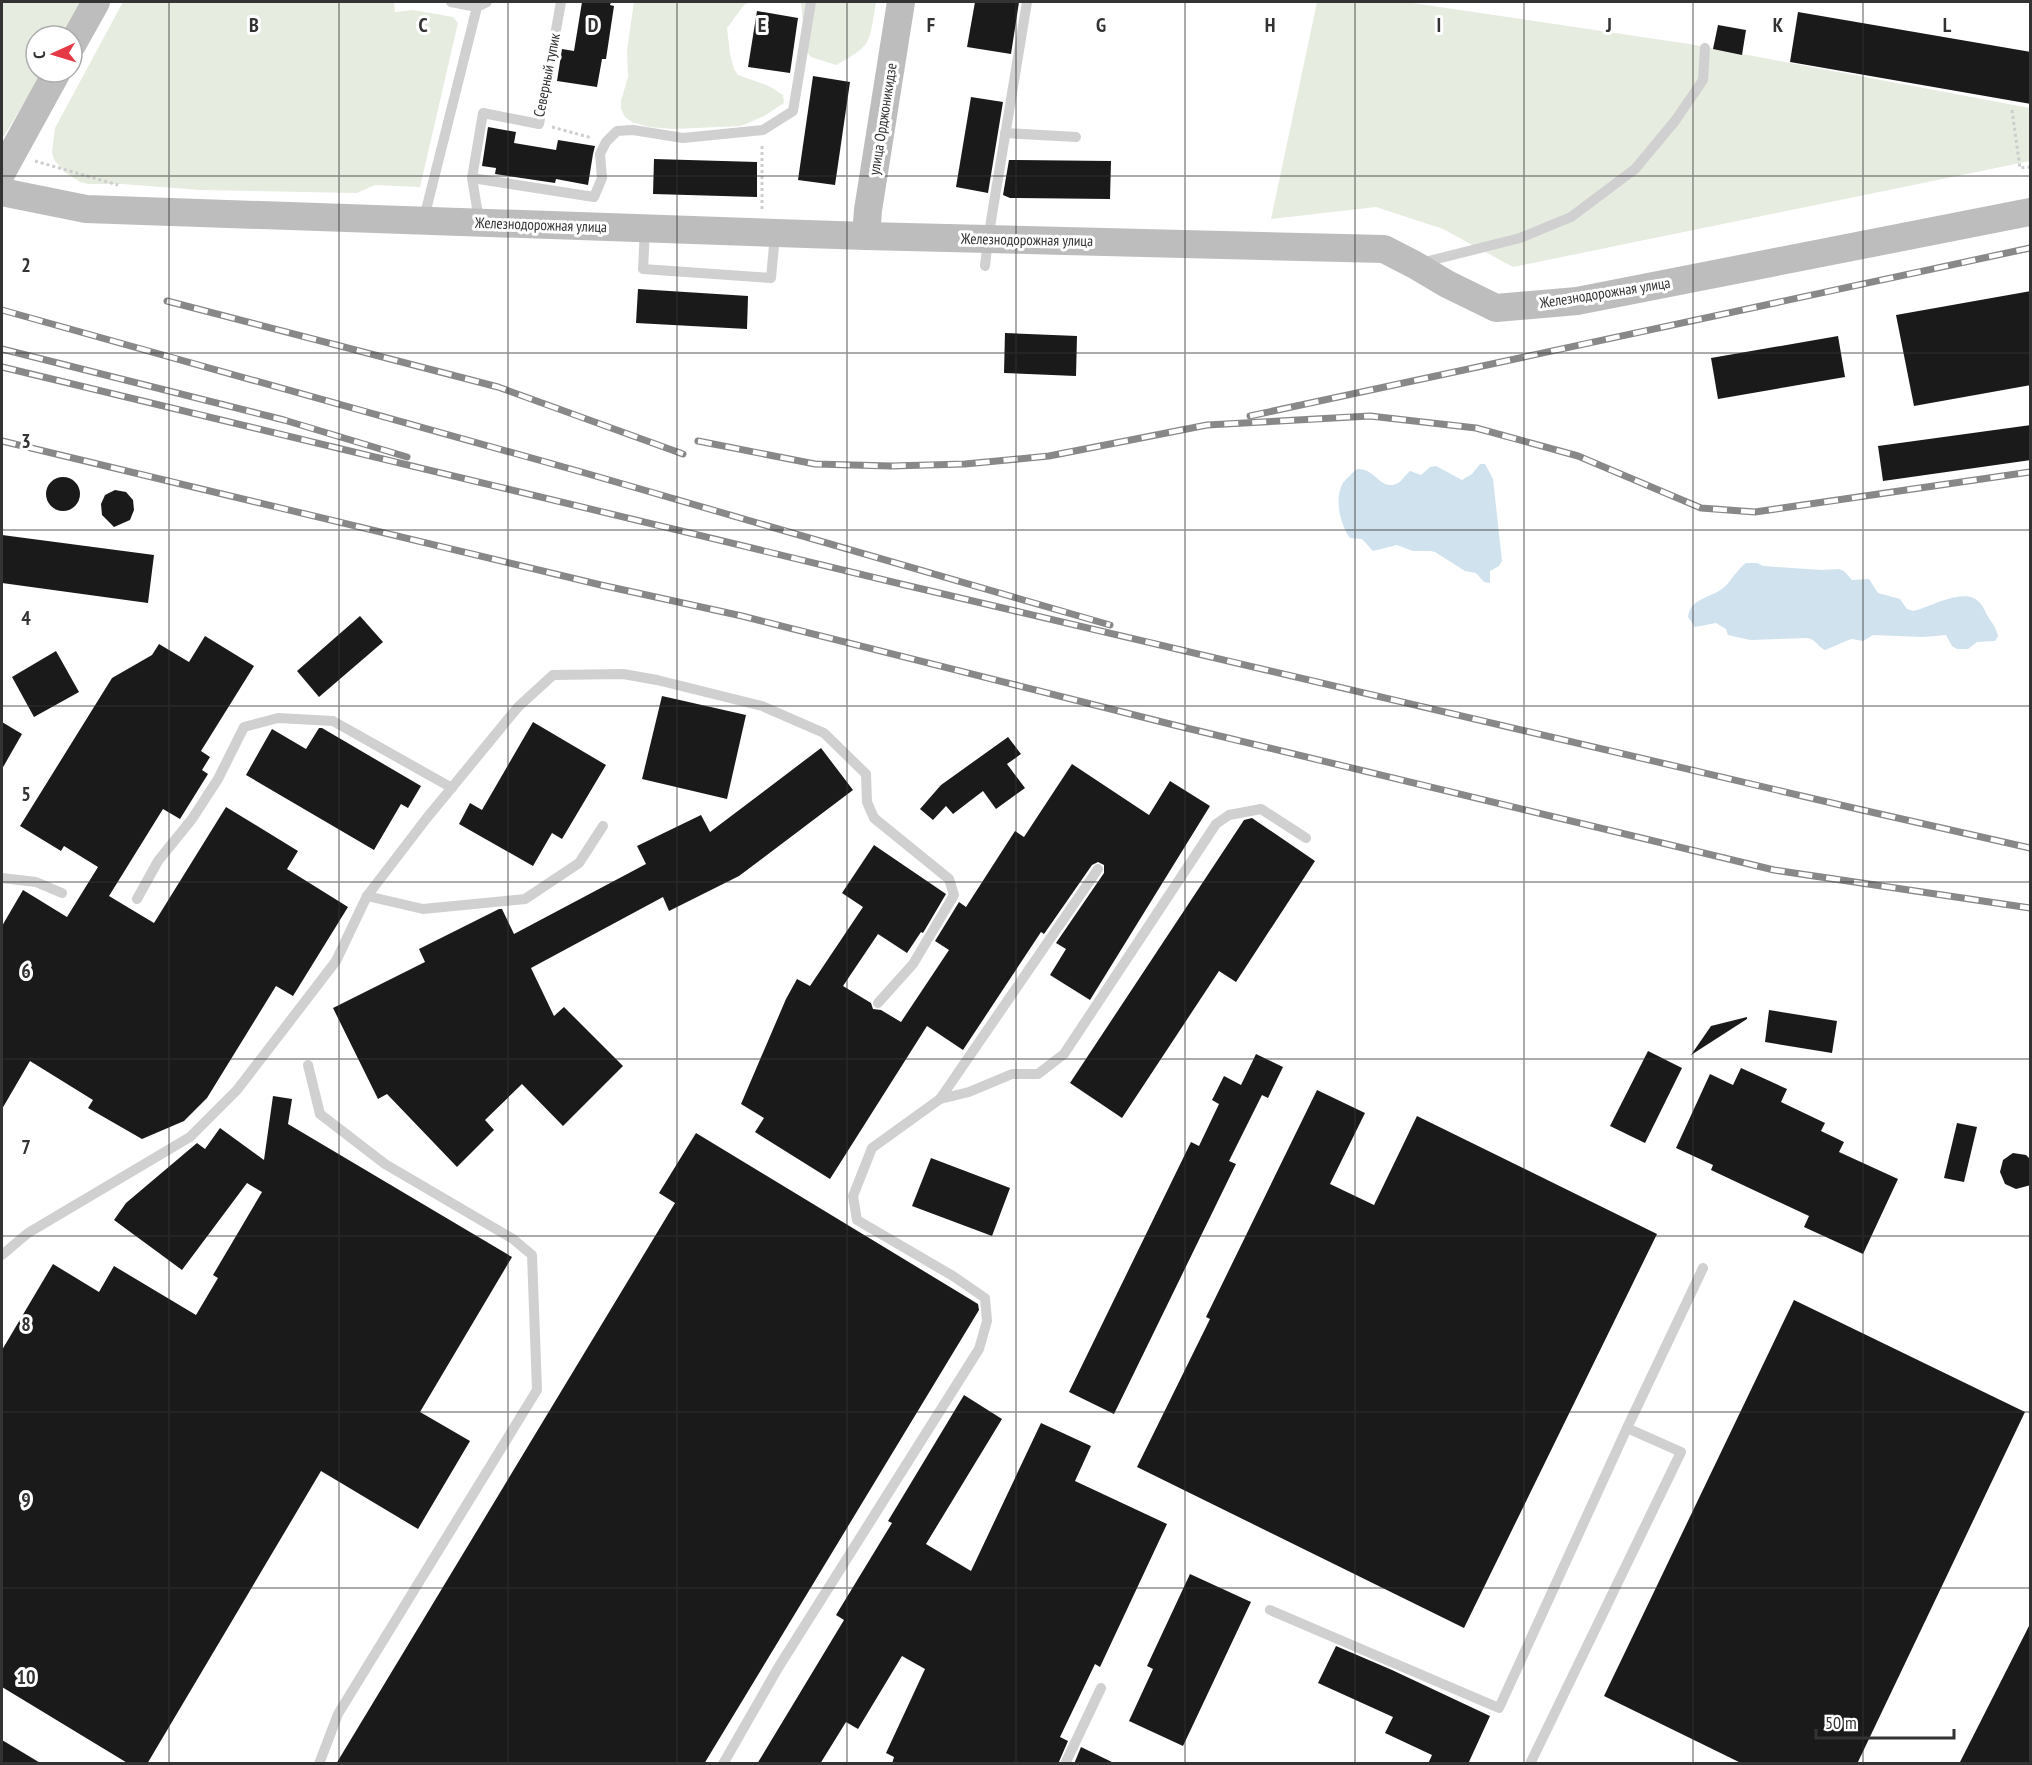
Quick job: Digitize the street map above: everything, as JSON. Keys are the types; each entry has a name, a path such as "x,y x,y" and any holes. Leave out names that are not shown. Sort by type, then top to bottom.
{"street":[{"path":"84,24 96,2"},
{"name":"улица Орджоникидзе","path":"866,236 868,210 901,2"},
{"path":"2,172 50,84"},
{"name":"Железнодорожная улица","path":"2,192 86,209 424,222 645,229 769,221 986,252 1384,249 1447,285 1496,308 1577,301 2031,212"}],"lane":[{"path":"424,222 482,4 451,2"},
{"name":"Северный тупик","path":"480,224 472,178 483,113 539,124 561,2"},
{"path":"472,178 594,197 602,178 600,154 606,142 617,131 633,130 683,138 763,130 793,111 811,2"},
{"path":"986,252 1027,2"},
{"path":"1415,265 1520,238 1571,217 1635,169 1675,120 1702,80 1705,48"},
{"path":"1005,133 1076,137"},
{"path":"645,229 643,269 771,278 769,221"},
{"path":"2,1255 28,1233 190,1137 237,1090 336,961 366,896 518,707 553,675 624,674 762,706 824,733 866,774 867,802 874,818 949,879 954,895 913,964 878,1003"},
{"path":"137,898 158,861 192,819 218,778 244,727 278,718 333,721 452,788"},
{"path":"940,1099 969,1092 1012,1074 1038,1074 1064,1054 1216,824 1228,815 1261,810 1306,838"},
{"path":"366,896 423,909 525,899 579,863 603,826"},
{"path":"723,1764 778,1668 979,1349 987,1321 985,1298 953,1276 857,1220 853,1196 872,1148 940,1099 1098,869"},
{"path":"2,878 36,882 62,893"},
{"path":"308,1065 320,1114 385,1164 513,1239 532,1255 537,1390 338,1714 319,1764"},
{"path":"1270,1610 1499,1708 1703,1268"},
{"path":"1530,1764 1681,1452 1627,1428"},
{"path":"1065,1764 1101,1688"}],"path":[{"path":"2012,110 2020,168 2031,168"},
{"path":"539,124 606,142"},
{"path":"763,130 769,221"}],"shaded area":[{"path":"2,2 84,2 71,24 24,24 24,84 36,84 2,136"},
{"path":"123,2 394,2 395,12 413,10 453,17 458,23 420,187 375,185 357,193 201,190 80,182 66,173 55,161 52,153 55,128 79,84 84,84 84,74"},
{"path":"634,2 750,2 744,5 727,28 734,69 738,75 769,86 783,95 784,103 764,116 741,126 673,129 649,127 632,122 625,117 621,109 621,101 628,77 627,50"},
{"path":"801,2 876,2 868,41 864,47 836,65 811,57 806,50"},
{"path":"1317,2 1406,2 1689,44 2030,108 2030,161 1513,267 1443,229 1376,207 1271,219"}],"water":[{"path":"1480,464 1485,464 1493,479 1502,561 1499,566 1490,571 1490,583 1484,582 1476,573 1465,571 1435,552 1413,551 1397,545 1373,551 1362,539 1350,538 1346,532 1339,511 1340,489 1357,469 1368,471 1390,485 1400,482 1410,471 1421,475 1430,467 1436,466 1462,480 1472,474"},
{"path":"1746,563 1821,570 1839,569 1852,580 1869,579 1878,593 1900,599 1907,609 1913,611 1947,599 1966,596 1974,598 1982,606 1998,636 1995,641 1977,642 1968,649 1957,649 1952,646 1946,635 1923,637 1873,635 1863,641 1852,639 1825,650 1807,638 1750,640 1728,635 1726,629 1716,623 1695,627 1688,617 1693,606 1723,588"}],"building":[{"path":"582,2 611,2 610,5 614,6 606,59 602,59 597,87 557,81 562,49 574,51"},
{"path":"975,2 1019,2 1011,54 967,47"},
{"path":"757,11 798,18 790,73 748,67"},
{"path":"1798,12 2031,52 2031,104 1790,62"},
{"path":"1718,25 1746,30 1742,55 1713,49"},
{"path":"813,76 850,82 835,185 798,180"},
{"path":"971,97 1003,102 988,193 956,187"},
{"path":"488,127 516,132 514,143 556,150 558,140 595,146 588,185 556,179 555,183 495,174 496,168 482,166"},
{"path":"654,159 757,162 757,197 653,194"},
{"path":"1009,160 1111,161 1110,199 1010,198 1003,195"},
{"path":"638,289 748,296 747,329 636,323"},
{"path":"2031,291 2031,385 1914,406 1896,315"},
{"path":"1005,333 1077,336 1076,376 1004,373"},
{"path":"1838,336 1845,377 1718,399 1711,358"},
{"path":"2031,425 2031,460 1883,481 1878,446"},
{"path":"63,477 75,482 80,494 75,506 63,511 51,506 46,494 51,482"},
{"path":"115,490 126,492 133,500 134,510 130,520 114,527 102,515 101,504 105,495"},
{"path":"2,535 154,555 148,603 2,583"},
{"path":"360,616 383,642 319,697 297,671"},
{"path":"205,636 254,666 201,751 210,757 202,770 208,774 180,819 163,809 109,896 154,923 226,807 298,851 287,869 348,907 293,996 276,986 207,1098 184,1121 142,1139 88,1108 93,1100 30,1061 2,1109 2,926 23,890 67,917 98,867 64,846 61,851 20,826 112,678 152,655 159,644 189,662"},
{"path":"56,651 79,692 34,717 12,677"},
{"path":"662,696 746,715 727,799 642,779"},
{"path":"2,722 22,734 2,769"},
{"path":"533,722 606,765 562,839 552,833 533,866 459,824 470,803 482,810"},
{"path":"319,728 421,786 408,808 401,804 374,850 246,775 272,729 306,749"},
{"path":"1008,737 1021,754 1007,764 1025,788 996,809 983,791 953,814 946,806 933,820 920,809 941,785"},
{"path":"821,748 853,790 739,876 669,911 663,897 531,968 554,1016 564,1007 623,1066 563,1126 522,1084 485,1120 494,1130 457,1167 387,1094 378,1099 333,1008 425,962 419,949 499,909 502,909 514,934 646,864 637,846 701,815 710,832"},
{"path":"1072,764 1149,815 1170,781 1210,806 1090,1000 1050,975 1066,949 1056,943 1104,873 1104,865 1098,862 1092,865 1044,934 1041,932 963,1050 927,1026 830,1179 755,1132 764,1118 741,1104 786,999 797,979 810,986 863,907 842,893 874,845 946,894 923,933 921,932 907,953 878,934 843,986 871,1003 873,1009 881,1010 901,1022 949,950 935,941 959,902 966,907 1015,831 1024,837"},
{"path":"1252,818 1315,861 1236,982 1219,971 1122,1118 1070,1083 1244,820"},
{"path":"1769,1010 1837,1021 1832,1053 1765,1042"},
{"path":"1747,1017 1747,1019 1691,1055 1711,1026"},
{"path":"1648,1051 1682,1068 1645,1143 1610,1126"},
{"path":"1256,1054 1283,1067 1268,1098 1262,1095 1229,1161 1236,1164 1114,1414 1069,1392 1191,1142 1199,1146 1219,1104 1212,1100 1224,1076 1241,1085"},
{"path":"1741,1068 1787,1089 1781,1102 1825,1123 1821,1131 1844,1142 1839,1152 1898,1179 1863,1254 1804,1227 1809,1216 1711,1170 1713,1165 1676,1148 1710,1074 1733,1085"},
{"path":"1317,1090 1365,1113 1330,1184 1374,1205 1417,1116 1657,1234 1464,1628 1137,1467 1210,1319 1206,1317"},
{"path":"273,1096 292,1099 288,1124 512,1257 420,1412 470,1441 418,1529 321,1471 147,1764 129,1764 2,1687 2,1350 53,1264 99,1292 114,1266 196,1315 218,1278 213,1275 262,1192 247,1183 182,1270 114,1220 126,1203 197,1143 205,1149 220,1128 264,1160"},
{"path":"1957,1123 1977,1127 1964,1182 1944,1178"},
{"path":"696,1133 978,1304 979,1310 704,1764 336,1764 675,1203 659,1193"},
{"path":"2013,1153 2026,1155 2031,1160 2031,1185 2016,1189 2005,1184 2000,1172 2003,1160"},
{"path":"931,1158 1010,1188 992,1236 912,1206"},
{"path":"1794,1300 2025,1412 1857,1764 1743,1764 1604,1696"},
{"path":"964,1395 1002,1419 926,1544 971,1571 1041,1423 1091,1446 1075,1481 1167,1524 1100,1667 1095,1664 1060,1737 1068,1741 1058,1764 892,1764 894,1757 886,1753 925,1669 902,1656 858,1729 846,1722 820,1764 757,1764 844,1620 836,1615 892,1523 888,1521"},
{"path":"1190,1574 1251,1602 1183,1746 1129,1721 1153,1669 1147,1666"},
{"path":"2031,1622 2031,1764 1959,1764"},
{"path":"1336,1646 1490,1716 1468,1764 1428,1764 1432,1755 1385,1733 1393,1717 1318,1683"},
{"path":"2,1740 42,1764 2,1764"},
{"path":"1081,1747 1116,1764 1074,1764"}],"railway":[{"path":"1250,416 2030,248"},
{"path":"167,301 498,387 683,454"},
{"path":"2,310 585,473 1110,625"},
{"path":"2,349 284,420 407,457"},
{"path":"2,367 905,585 2030,848"},
{"path":"698,441 815,464 891,466 965,464 1049,456 1207,425 1370,416 1476,428 1578,456 1701,508 1755,512 2030,472"},
{"path":"2,441 601,585 742,616 1174,725 1774,870 2030,908"}]}
